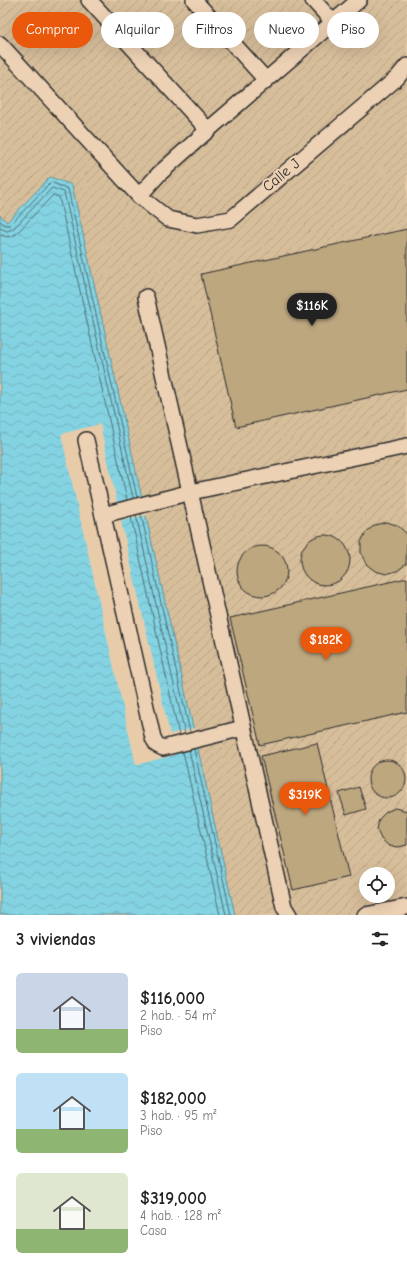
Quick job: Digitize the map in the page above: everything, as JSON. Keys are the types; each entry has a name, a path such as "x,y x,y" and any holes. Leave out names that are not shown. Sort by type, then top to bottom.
{"lane":[{"path":"88,0 208,130"},
{"path":"194,0 266,80"},
{"path":"313,0 327,15"},
{"path":"345,12 359,0"},
{"path":"139,196 159,174 208,130 327,28"},
{"name":"Calle J","path":"0,44 139,196 168,219 197,224 231,218 397,78 407,66"},
{"path":"146,297 284,907 289,915"},
{"path":"86,440 102,515 154,738 157,745 163,748 243,728"},
{"path":"102,515 191,492 407,446"},
{"path":"365,915 407,907"}],"shaded area":[{"path":"0,0 407,0 407,915 235,915 72,185 50,177 7,222 0,215"}],"water":[{"path":"50,177 72,185 235,915 0,915 0,215 7,222"}],"pier":[{"path":"100,424 117,502 143,496 148,515 121,521 170,734 195,728 199,746 173,752 174,755 136,765 61,434"}],"building":[{"path":"407,229 407,389 236,427 201,274"},
{"path":"386,522 397,525 407,534 406,564 397,571 386,574 375,571 366,564 361,553 361,542 366,532 375,525"},
{"path":"320,535 330,535 343,542 350,555 350,565 343,578 330,585 320,585 311,581 304,574 300,565 300,555 304,546 311,539"},
{"path":"257,546 267,546 280,553 287,566 287,576 280,589 267,596 257,596 248,592 241,585 237,576 237,566 241,557 248,550"},
{"path":"407,578 407,712 260,745 230,618"},
{"path":"317,743 349,877 293,890 261,756"},
{"path":"383,760 391,760 401,765 405,772 405,786 401,793 391,798 383,798 373,793 371,790 368,783 368,775 373,765 376,763"},
{"path":"359,787 366,809 346,815 339,793"},
{"path":"395,808 407,811 407,845 399,847 389,846 381,839 377,830 379,819 386,812"}]}
